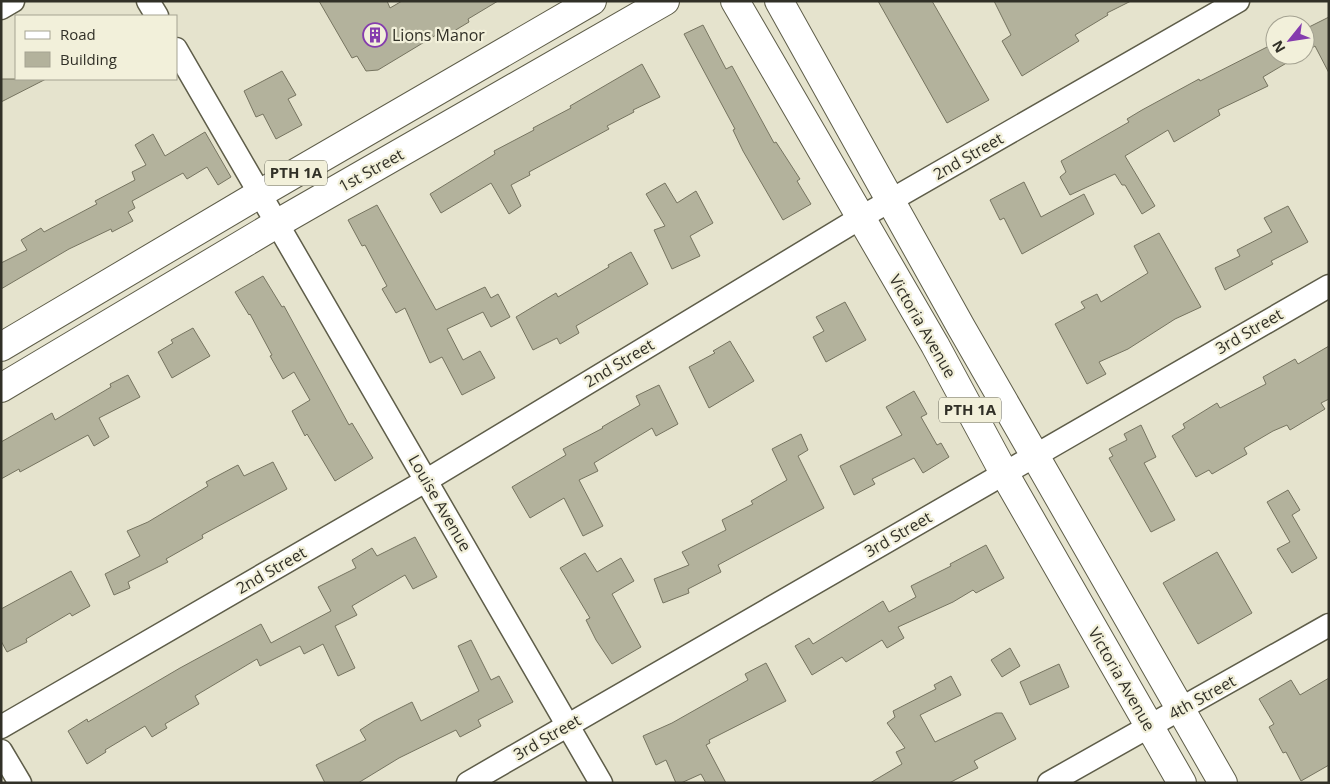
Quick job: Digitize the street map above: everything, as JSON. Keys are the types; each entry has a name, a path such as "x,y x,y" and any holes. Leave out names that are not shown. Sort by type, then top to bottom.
{"main road":[{"name":"1st Street","path":"1,347 261,193 592,1"},
{"name":"1st Street","path":"1,388 278,222 665,1"},
{"name":"Victoria Avenue","path":"735,1 935,345 1004,472 1182,783"},
{"name":"Victoria Avenue","path":"779,1 1034,455 1223,783"}],"street":[{"path":"1,8 13,1"},
{"path":"148,1 156,15"},
{"name":"2nd Street","path":"1,727 427,480 860,218 1238,1"},
{"name":"Louise Avenue","path":"178,52 278,222 601,783"},
{"name":"3rd Street","path":"468,783 1329,286"},
{"name":"4th Street","path":"1049,783 1329,625"},
{"path":"1,751 20,783"}],"building":[{"name":"Lions Manor","path":"319,1 387,1 390,8 402,1 498,1 468,19 469,22 449,34 446,29 378,70 366,71 357,56 352,58"},
{"path":"878,1 932,1 989,100 947,123"},
{"path":"994,1 1131,1 1107,13 1108,15 1075,35 1079,41 1022,76 1002,41 1011,35"},
{"path":"1329,17 1329,73 1315,46 1315,24"},
{"path":"703,25 726,69 732,66 774,143 776,142 800,179 797,181 811,204 783,220 743,151 733,130 735,129 684,34"},
{"path":"1265,48 1265,65 1283,65 1263,77 1268,86 1218,110 1220,115 1174,142 1168,130 1125,156 1155,206 1142,214 1125,185 1122,185 1115,174 1070,195 1060,177 1066,172 1061,161 1129,122 1127,119 1142,110 1199,79 1200,81"},
{"path":"642,64 660,97 633,110 634,112 607,126 609,129 529,172 530,175 511,185 521,206 509,214 491,183 441,213 430,194 495,154 494,151 534,130 533,128 571,108 570,106"},
{"path":"282,71 296,95 288,99 302,125 276,139 263,114 256,117 244,91"},
{"path":"1,79 44,80 1,102"},
{"path":"205,132 231,177 218,185 207,167 187,179 183,173 132,201 135,208 128,212 133,221 112,232 111,229 69,249 1,289 1,263 27,250 21,240 41,228 44,232 97,204 95,201 135,180 132,172 146,165 135,145 153,134 165,156"},
{"path":"1024,182 1041,217 1084,194 1094,214 1022,254 1004,218 1000,220 990,200"},
{"path":"665,183 677,203 696,191 713,223 690,236 700,256 672,269 654,230 665,226 646,194"},
{"path":"377,205 436,310 485,287 491,298 498,294 510,317 491,327 483,312 447,329 463,360 480,351 495,378 462,395 442,357 430,363 405,308 396,313 382,289 387,286 365,245 362,246 348,220"},
{"path":"1288,206 1308,242 1271,261 1273,264 1225,290 1215,268 1240,256 1237,250 1272,232 1264,218"},
{"path":"1159,233 1201,307 1175,319 1128,349 1099,362 1106,374 1087,384 1055,324 1085,308 1081,302 1097,294 1101,302 1148,273 1134,246"},
{"path":"631,252 648,284 576,326 579,333 560,344 557,338 533,350 516,317 556,293 558,297"},
{"path":"263,276 282,307 284,306 349,425 352,423 373,458 335,481 307,434 305,436 292,411 310,400 294,372 283,379 250,314 235,292"},
{"path":"845,302 866,340 826,362 813,337 824,331 816,317"},
{"path":"193,328 210,356 172,378 158,352 173,343 171,340"},
{"path":"730,341 754,381 709,408 689,367 715,353 713,351"},
{"path":"1329,346 1329,399 1321,403 1325,409 1290,430 1287,425 1273,431 1244,448 1247,454 1212,474 1209,470 1196,477 1172,436 1185,428 1183,424 1217,403 1220,408 1266,384 1263,377 1295,359 1298,364"},
{"path":"128,375 140,397 99,418 109,437 94,446 88,435 20,472 19,469 1,479 1,442 52,413 55,420 111,387 110,384"},
{"path":"659,385 678,424 656,436 652,428 594,463 598,471 579,480 603,526 583,536 564,498 530,518 512,487 566,455 563,449 603,428 640,405 636,396"},
{"path":"914,391 927,414 921,417 937,445 941,443 949,457 923,473 914,458 872,479 875,484 854,495 840,466 902,435 886,407"},
{"path":"1141,425 1156,457 1144,463 1175,520 1151,532 1109,458 1113,456 1109,449 1127,440 1124,434"},
{"path":"801,434 808,450 798,456 824,508 718,565 721,572 688,589 689,593 663,603 654,579 689,565 682,552 726,530 722,520 753,504 751,501 787,480 772,449"},
{"path":"273,462 287,489 202,535 203,538 166,559 168,562 128,582 130,588 114,595 105,574 140,556 127,531 148,522 208,486 206,482 238,465 244,476"},
{"path":"1288,490 1300,510 1292,515 1317,558 1292,573 1277,549 1290,542 1267,502"},
{"path":"415,537 437,577 413,589 405,575 352,606 357,615 335,626 355,668 338,676 323,644 304,654 300,646 260,666 257,659 195,696 199,704 165,724 167,728 152,737 145,726 105,750 106,752 87,764 68,731 87,719 88,722 180,668 261,624 271,643 331,611 318,587 356,568 352,560 372,548 377,556"},
{"path":"986,545 1004,578 976,593 973,590 953,602 898,627 904,638 887,648 882,640 846,662 842,657 812,675 795,646 809,638 813,644 883,601 889,612 916,597 911,586 951,566 950,564"},
{"path":"1217,552 1252,613 1198,644 1163,583"},
{"path":"585,553 597,572 621,558 634,581 612,594 641,647 612,664 596,640 586,620 590,618 560,568"},
{"path":"71,571 90,606 72,616 70,613 26,639 27,642 7,652 1,641 1,609"},
{"path":"471,640 491,680 499,676 513,702 478,720 481,726 460,737 456,730 399,758 358,783 325,783 316,765 366,740 360,730 374,721 412,702 421,721 479,691 458,646"},
{"path":"1010,648 1020,666 1002,677 991,660"},
{"path":"766,663 786,701 709,740 710,743 706,745 726,783 706,783 701,774 681,783 676,783 666,760 656,765 643,736 672,723 748,680 745,674"},
{"path":"1059,664 1069,687 1030,705 1020,682"},
{"path":"951,676 961,695 920,715 935,742 996,713 1002,713 1016,739 974,761 978,768 949,783 870,783 902,764 896,752 905,748 887,723 895,717 893,711 936,689 934,685"},
{"path":"1329,678 1329,765 1301,781 1286,752 1283,753 1269,727 1274,724 1259,699 1291,680 1300,695"}],"place":[{"name":"Lions Manor","path":"375,35"}]}
